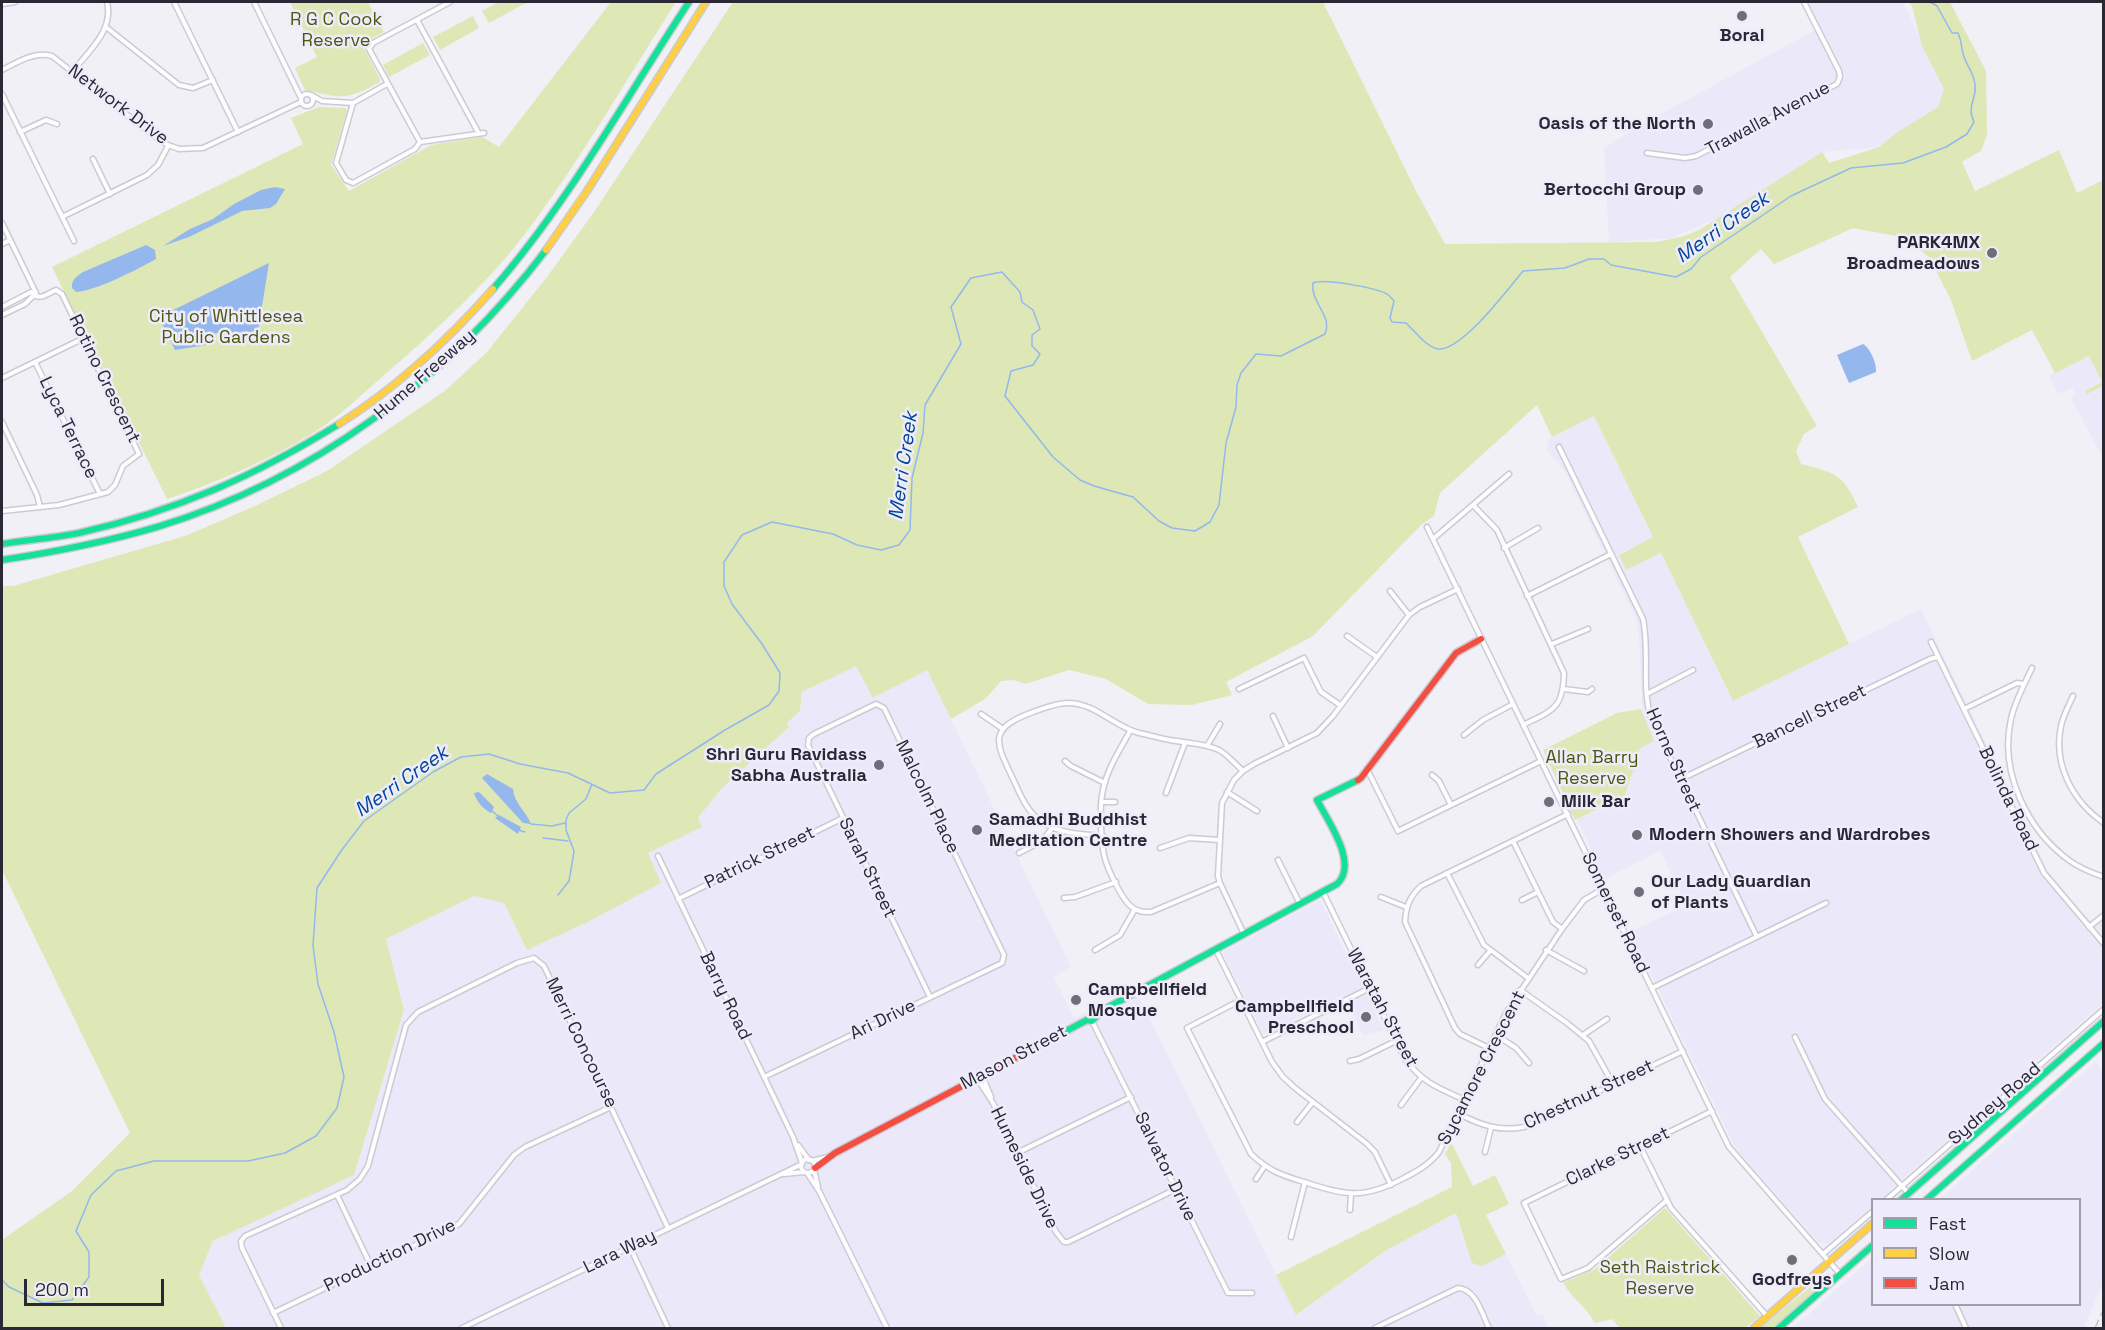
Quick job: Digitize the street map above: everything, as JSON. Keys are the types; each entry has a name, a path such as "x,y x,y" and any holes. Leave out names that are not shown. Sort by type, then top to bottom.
{"main road":[{"name":"Hume Freeway","path":"2,544 101,527 196,498 289,454 340,423 387,390 456,330 520,258 557,207 689,2"},
{"name":"Hume Freeway","path":"2,560 86,546 150,530 213,508 266,484 314,458 351,435 405,396 477,330 508,298 544,253 706,2"},
{"path":"1368,771 1456,653 1481,639"},
{"name":"Mason Street","path":"814,1169 830,1156 1087,1020 1092,1021 1102,1010 1342,880 1346,866 1343,852 1317,800 1361,778 1368,771"},
{"name":"Sydney Road","path":"1903,1198 2103,1021"},
{"name":"Sydney Road","path":"1928,1198 2103,1043"},
{"path":"1755,1329 1871,1225"},
{"path":"1779,1329 1871,1247"}],"street":[{"path":"2,4 15,2"},
{"path":"72,71 106,27 108,14 106,2"},
{"path":"174,2 238,132"},
{"path":"254,2 304,106 322,101"},
{"path":"420,142 369,49 373,43 450,2"},
{"name":"Trawalla Avenue","path":"1647,153 1692,158 1837,84 1840,77 1839,71 1804,2"},
{"path":"417,20 478,133"},
{"path":"106,27 178,85 193,88 213,80"},
{"name":"Network Drive","path":"2,70 28,57 43,54 57,59 168,146 179,149 196,150 212,145 308,95"},
{"path":"296,87 322,101 352,103 387,84"},
{"path":"2,94 74,241"},
{"path":"308,95 313,100 311,105"},
{"path":"352,103 336,163 346,180 353,183 415,149 420,142 484,133"},
{"path":"20,132 46,120 57,124"},
{"path":"62,217 151,172 158,165 168,146"},
{"path":"93,159 110,194"},
{"path":"2,222 34,294"},
{"path":"2,244 10,240"},
{"path":"26,272 31,270"},
{"name":"Rotino Crescent","path":"34,294 46,295 60,291 139,452 138,456 125,463 120,469 112,488 100,494"},
{"path":"2,307 34,294"},
{"path":"2,315 25,304 34,294"},
{"path":"2,378 84,338"},
{"name":"Lyca Terrace","path":"35,362 100,494"},
{"path":"2,422 38,495 40,507"},
{"name":"Horne Street","path":"1559,447 1644,625 1647,694 1651,718 1756,935"},
{"path":"1433,539 1509,474"},
{"path":"2,511 66,504 100,494"},
{"path":"1473,505 1494,526 1564,673 1564,689 1560,701 1553,709 1523,725"},
{"name":"Somerset Road","path":"1427,527 1733,1153 1840,1274"},
{"path":"1504,548 1538,528"},
{"path":"1527,596 1611,554"},
{"path":"1244,934 1220,884 1218,867 1222,804 1234,780 1243,771 1317,733 1409,615 1420,607 1458,589"},
{"path":"1390,591 1409,615"},
{"path":"1552,644 1588,629"},
{"path":"1347,636 1377,657"},
{"name":"Bolinda Road","path":"1931,642 2044,873 2103,944"},
{"name":"Bancell Street","path":"1681,779 1929,659 1938,657"},
{"path":"1239,689 1304,658 1322,692 1341,705"},
{"path":"2032,668 2018,697 2011,720 2009,738 2009,760 2019,799 2049,842 2070,861 2103,877"},
{"path":"1647,694 1694,670"},
{"path":"1964,709 2017,683 2024,684"},
{"path":"1564,689 1588,692 1592,689"},
{"path":"2073,696 2061,724 2059,742 2061,765 2070,788 2087,810 2103,823"},
{"path":"1103,836 1052,828 1041,821 1026,805 1000,752 999,738 1003,729 1011,721 1057,704 1069,703 1098,711 1130,731 1218,750 1243,771"},
{"name":"Malcolm Place","path":"809,738 876,704 885,708 1004,955 1002,963"},
{"path":"1464,735 1483,720 1513,704"},
{"path":"981,714 1003,729"},
{"path":"1274,716 1288,748"},
{"path":"1207,746 1220,724"},
{"path":"1130,731 1110,767 1101,802 1105,856 1126,900 1134,909 1151,912 1220,884"},
{"name":"Sarah Street","path":"809,738 808,745 930,997"},
{"path":"1166,793 1185,743"},
{"path":"1065,761 1105,783"},
{"path":"1368,771 1398,831 1541,761"},
{"path":"1432,775 1439,781 1451,805"},
{"path":"1227,792 1257,812"},
{"path":"1101,802 1115,802"},
{"path":"1489,1048 1460,1034 1455,1028 1405,922 1406,907 1414,892 1421,886 1568,814"},
{"name":"Patrick Street","path":"678,898 843,818"},
{"path":"1019,853 1039,843 1052,828"},
{"path":"1160,848 1189,838 1219,840"},
{"path":"1513,841 1553,922 1562,928"},
{"name":"Barry Road","path":"658,856 793,1137 802,1169 806,1173"},
{"path":"1278,860 1300,904"},
{"path":"1447,873 1479,938 1490,951 1528,978"},
{"path":"1064,898 1075,897 1116,882"},
{"name":"Sycamore Crescent","path":"1241,1000 1187,1028 1251,1154 1264,1167 1278,1174 1331,1191 1351,1194 1372,1192 1418,1171 1431,1162 1443,1147 1495,1035 1520,990 1546,950 1584,900 1603,889"},
{"name":"Waratah Street","path":"1323,892 1405,1059 1421,1078 1465,1100"},
{"path":"1522,900 1538,892"},
{"path":"1381,897 1406,907"},
{"path":"1652,987 1826,903"},
{"path":"1095,950 1119,935 1134,909"},
{"path":"2089,927 2103,915"},
{"path":"1216,949 1262,1042 1283,1077 1366,1143 1375,1152 1391,1185"},
{"path":"1546,950 1584,971"},
{"path":"1478,965 1490,951"},
{"name":"Merri Concourse","path":"281,1329 242,1248 241,1241 245,1236 337,1195 354,1185 367,1169 406,1025 418,1012 534,958 544,966 668,1228"},
{"name":"Ari Drive","path":"764,1077 1002,963"},
{"path":"1262,1042 1370,988"},
{"path":"1520,990 1583,1035 1594,1048 1613,1084"},
{"name":"Sydney Road","path":"1888,1198 2103,1009"},
{"path":"1583,1035 1607,1018"},
{"name":"Salvator Drive","path":"1092,1021 1228,1293 1251,1293"},
{"path":"1495,1035 1516,1048 1528,1063"},
{"path":"1794,1036 1825,1099 1908,1193"},
{"path":"1350,1061 1396,1041"},
{"name":"Chestnut Street","path":"1459,1114 1491,1128 1524,1127 1683,1051"},
{"name":"Humeside Drive","path":"979,1076 1056,1232 1064,1242 1176,1189"},
{"path":"1401,1105 1421,1078"},
{"path":"2013,1087 2020,1095"},
{"path":"1017,1153 1131,1097"},
{"path":"1297,1122 1313,1102"},
{"name":"Production Drive","path":"273,1313 459,1224 519,1150 611,1107"},
{"name":"Clarke Street","path":"1666,1201 1588,1268 1561,1279 1524,1203 1712,1111"},
{"path":"1485,1152 1491,1128"},
{"name":"Barry Road","path":"793,1137 811,1160 814,1169"},
{"path":"1640,1146 1666,1201 1767,1317"},
{"name":"Mason Street","path":"802,1163 830,1156"},
{"path":"778,1176 802,1163"},
{"path":"1256,1179 1264,1167"},
{"path":"778,1176 791,1172 806,1173 814,1169 819,1191"},
{"path":"806,1173 819,1191 887,1329"},
{"name":"Lara Way","path":"462,1329 778,1176"},
{"path":"1291,1237 1305,1182"},
{"path":"1350,1210 1351,1194"},
{"path":"337,1195 371,1266"},
{"path":"1823,1254 1871,1213"},
{"path":"1839,1254 1839,1246 1843,1238"},
{"path":"630,1247 668,1329"},
{"path":"1375,1329 1458,1288 1465,1289 1471,1294 1489,1329"},
{"path":"1955,1306 1966,1329"}],"shaded area":[{"path":"1804,2 1903,2 1944,89 1938,107 1879,147 1822,152 1728,213 1673,238 1609,242 1604,148 1648,121 1817,29"},
{"path":"2089,356 2102,382 2085,391 2087,394 2103,386 2103,458 2071,398 2076,395 2072,388 2058,394 2049,376"},
{"path":"1594,416 1653,538 1619,554 1626,570 1661,553 1733,701 1921,609 2045,865 2095,926 2103,919 2103,1003 1881,1198 1871,1198 1871,1207 1828,1244 1819,1243 1736,1149 1630,932 1687,905 1660,851 1604,879 1577,819 1626,796 1638,747 1654,740 1645,722 1642,708 1639,635 1636,619 1564,470 1547,451 1551,438"},
{"path":"857,665 873,698 927,670 1071,967 1054,977 1074,1018 1102,1004 1107,1013 1139,997 1296,1315 1385,1251 1456,1213 1482,1266 1506,1254 1537,1316 1542,1314 1549,1328 226,1328 199,1275 213,1241 354,1174 404,1010 386,939 474,896 504,903 527,950 588,922 660,883 647,853 702,827 698,818 722,788 789,727 787,723 800,711 802,692"},
{"path":"1321,901 1347,955 1346,960 1351,958 1364,988 1342,999 1341,996 1336,997 1265,1034 1223,954 1224,951"},
{"name":"Campbellfield Preschool","path":"1365,996 1384,1030 1363,1035 1348,1004"},
{"path":"2096,1061 2104,1076 2104,1280 2084,1328 1793,1328 1871,1259 1871,1306 2081,1306 2081,1198 1941,1198"}],"green space":[{"name":"R G C Cook Reserve","path":"290,2 368,2 384,32 362,44 380,82 361,92 346,96 310,91 308,97 295,68 317,57"},
{"path":"499,2 526,3 489,23 482,11"},
{"name":"City of Whittlesea Public Gardens","path":"611,2 676,2 569,171 531,226 497,267 461,306 422,342 324,426 261,461 224,478 167,499 52,267 303,144 291,118 319,107 345,108 347,111 331,165 349,191 431,145 482,137 499,147"},
{"path":"733,2 1323,2 1416,191 1445,244 1657,242 1684,236 1699,230 1822,152 1829,163 1879,147 1896,133 1938,107 1944,89 1922,46 1909,2 1950,2 1986,71 1987,135 1981,151 1962,162 1975,191 2059,150 2077,193 2103,180 2103,386 2087,394 2085,391 2102,382 2089,356 2055,373 2032,330 1972,361 1951,300 1929,257 1908,241 1896,236 1853,228 1774,264 1761,249 1730,277 1817,426 1804,434 1796,451 1801,464 1837,476 1848,488 1858,507 1798,537 1849,644 1733,701 1661,553 1626,570 1619,555 1653,537 1594,416 1552,437 1537,405 1440,493 1434,516 1421,525 1313,636 1226,682 1232,695 1192,705 1148,704 1106,679 1069,670 1025,684 1014,680 1001,681 985,699 951,719 927,670 873,698 856,666 802,692 800,711 787,723 789,727 722,788 698,818 702,827 648,853 661,883 588,922 527,950 504,903 474,896 386,939 404,1010 354,1175 213,1241 199,1275 226,1328 2,1328 2,1240 72,1191 130,1133 2,870 2,586 13,586 185,536 255,506 327,471 446,390 487,352 547,277 594,212"},
{"path":"473,16 479,28 440,50 433,37"},
{"path":"423,43 430,55 389,77 383,65"},
{"name":"Allan Barry Reserve","path":"1641,709 1654,741 1640,748 1625,796 1575,820 1543,750 1617,713"},
{"path":"1451,1142 1473,1186 1495,1175 1497,1179 1509,1204 1486,1215 1506,1254 1482,1266 1472,1263 1456,1213 1385,1251 1296,1315 1276,1275 1452,1187 1451,1163 1445,1154"},
{"name":"Seth Raistrick Reserve","path":"1665,1208 1760,1316 1745,1328 1620,1328 1612,1319 1595,1323 1563,1283 1595,1269"},
{"path":"1831,1273 1826,1282 1774,1328 1760,1328 1826,1274"}],"water":[{"path":"275,187 285,189 276,204 270,208 242,211 189,237 163,246 190,229 213,219 234,204 261,190"},
{"path":"146,245 155,250 156,259 94,288 76,292 72,288 73,281 83,272"},
{"path":"269,263 257,337 225,342 223,332 206,335 207,345 175,350 159,317"},
{"path":"1863,344 1872,356 1876,372 1849,383 1837,355"},
{"path":"487,774 513,789 516,799 531,824 523,823 482,778"},
{"path":"479,792 494,807 491,813 476,799 474,793"},
{"path":"499,815 521,827 518,834 495,818"}],"waterway":[{"name":"Merri Creek","path":"2,1280 9,1287 43,1303 72,1300 89,1277 89,1252 76,1231 91,1195 116,1171 154,1161 248,1161 285,1153 316,1136 337,1108 344,1077 334,1032 318,984 313,946 317,888 364,821 433,772 461,757 489,754 520,764 568,773 610,793 644,790 656,774 769,705 779,691 780,673 732,604 724,586 724,562 742,535 772,522 833,534 857,545 881,550 899,545 910,530 912,478 923,433 925,405 961,344 951,307 971,278 1002,272 1020,292 1022,302 1033,310 1040,329 1032,335 1032,346 1040,354 1033,365 1011,371 1005,396 1053,457 1080,480 1133,497 1159,521 1172,528 1195,531 1210,522 1219,505 1226,443 1236,407 1237,385 1241,373 1256,354 1281,356 1325,334 1326,321 1315,297 1313,283 1350,284 1387,294 1394,301 1390,318 1392,322 1406,323 1425,342 1438,349 1448,347 1471,330 1484,318 1523,271 1565,268 1589,259 1604,259 1611,265 1676,277 1691,269 1701,257 1791,196 1851,168 1903,163 1946,147 1967,134 1974,122 1971,111 1975,90 1974,80 1964,57 1958,33 1952,33 1937,6 1930,2"},
{"path":"558,895 569,881 574,851 566,830 566,820 569,813 586,799 592,784"},
{"path":"492,811 498,816"},
{"path":"531,824 552,826 565,823"},
{"path":"519,830 525,832"},
{"path":"543,838 568,841"}],"railway":[{"path":"2095,1328 2104,1308"}],"traffic: fast":[{"path":"493,289 521,256 572,186 689,2"},
{"path":"2,560 80,546 157,527 214,507 270,482 323,452 373,419 421,382 466,341 508,297 546,250"},
{"path":"2,544 79,533 182,503 277,460 339,424"},
{"path":"1034,1048 1087,1020 1092,1021 1103,1010 1337,884 1343,876 1345,865 1343,854 1334,831 1317,800 1358,780"},
{"path":"1903,1198 2104,1021"},
{"path":"1928,1198 2104,1043"},
{"path":"1779,1328 1871,1247"}],"traffic: slow":[{"path":"546,250 587,191 706,2"},
{"path":"339,424 401,379 458,327 493,289"},
{"path":"1754,1328 1871,1225"}],"traffic: jam":[{"path":"1358,780 1456,653 1481,639"},
{"path":"815,1168 835,1153 1034,1048"}],"place":[{"name":"Boral","path":"1742,16"},
{"name":"Oasis of the North","path":"1708,124"},
{"name":"Bertocchi Group","path":"1698,190"},
{"name":"PARK4MX Broadmeadows","path":"1992,253"},
{"name":"Shri Guru Ravidass Sabha Australia","path":"879,765"},
{"name":"Milk Bar","path":"1549,802"},
{"name":"Samadhi Buddhist Meditation Centre","path":"977,830"},
{"name":"Modern Showers and Wardrobes","path":"1637,835"},
{"name":"Our Lady Guardian of Plants","path":"1639,892"},
{"name":"Campbellfield Mosque","path":"1076,1000"},
{"name":"Campbellfield Preschool","path":"1366,1017"},
{"name":"Godfreys","path":"1792,1260"}]}
